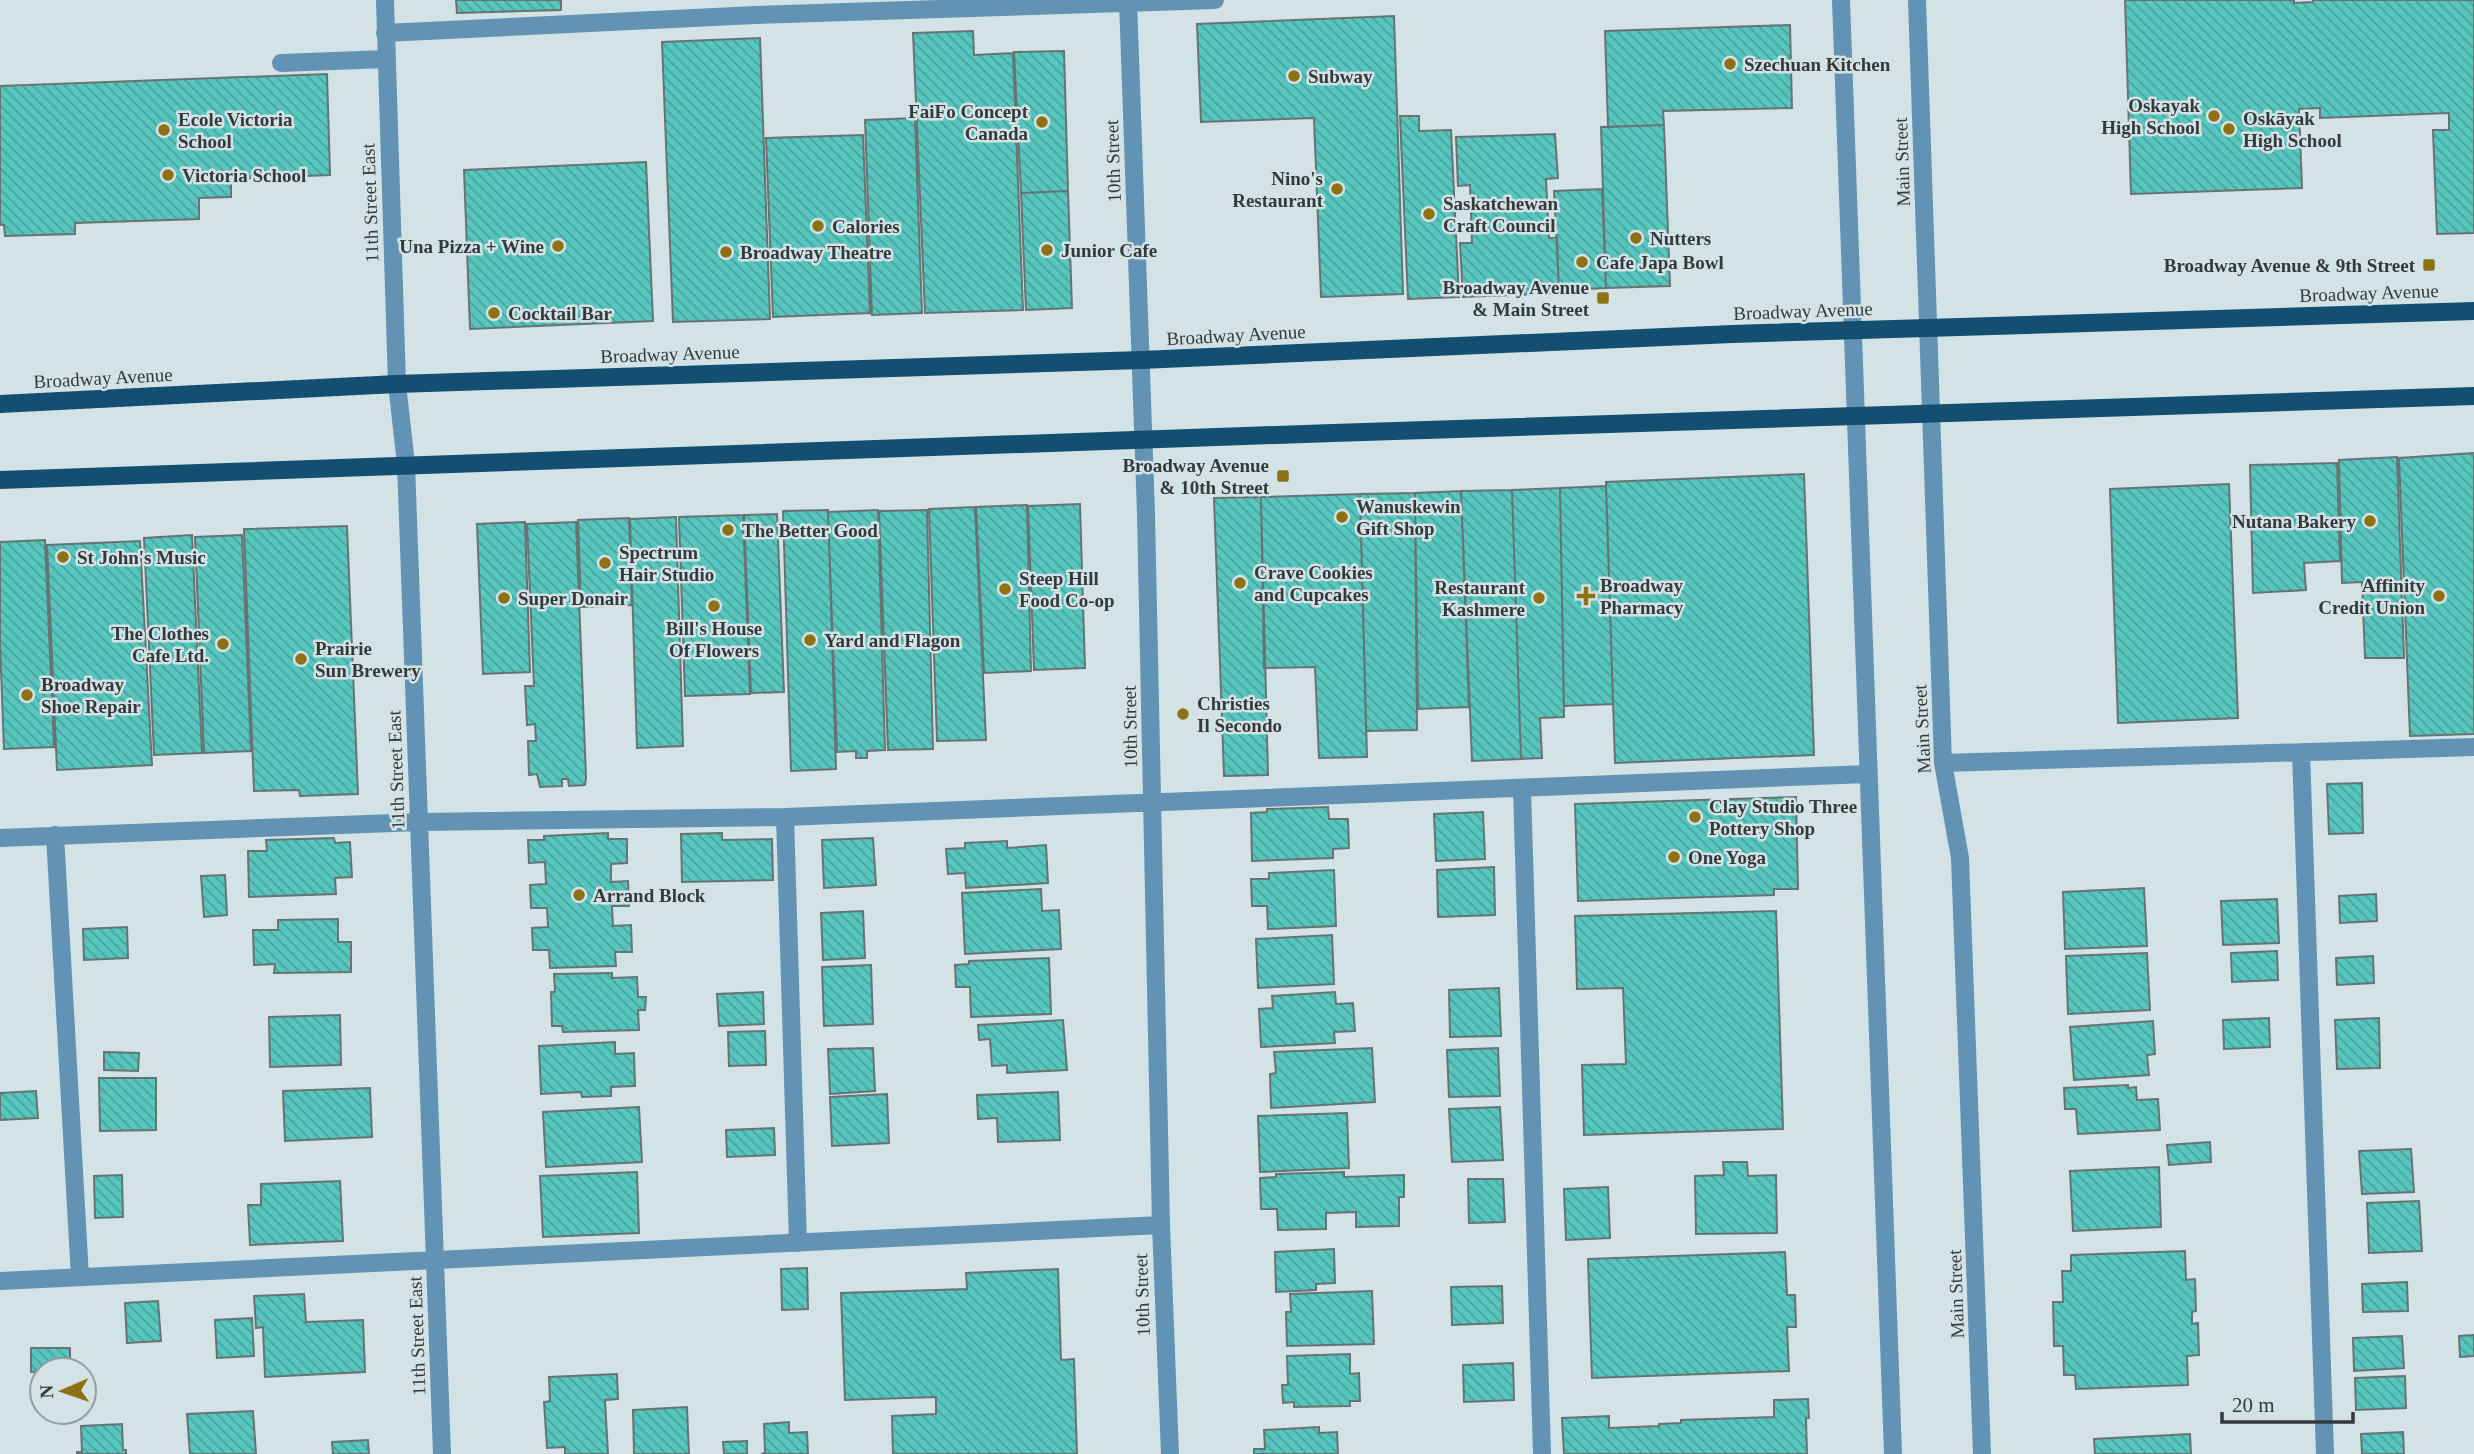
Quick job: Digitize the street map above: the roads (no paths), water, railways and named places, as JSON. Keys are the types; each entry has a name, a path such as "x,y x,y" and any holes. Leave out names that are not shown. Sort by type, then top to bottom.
{"main road":[{"name":"Broadway Avenue","path":"0,404 397,384 1141,360 1928,327 2474,311"},
{"path":"0,480 406,464 2474,396"}],"street":[{"name":"11th Street East","path":"385,0 397,384 406,464 442,1454"},
{"path":"386,33 755,8 1215,0"},
{"path":"1841,0 1893,1454"},
{"name":"Main Street","path":"1917,0 1943,763 1960,858 1982,1454"},
{"name":"10th Street","path":"1128,2 1141,360 1161,1225 1170,1454"},
{"path":"281,63 386,59"},
{"path":"1943,763 2474,747"},
{"path":"2301,751 2325,1454"},
{"path":"0,838 419,822 785,817 1867,774"},
{"path":"1522,789 1542,1454"},
{"path":"785,817 798,1244"},
{"path":"55,835 80,1277"},
{"path":"0,1281 1161,1225"}],"place":[{"name":"Szechuan Kitchen","path":"1730,64"},
{"name":"Subway","path":"1294,76"},
{"name":"Oskayak High School","path":"2214,116"},
{"name":"FaiFo Concept Canada","path":"1042,122"},
{"name":"Oskāyak High School","path":"2229,129"},
{"name":"Ecole Victoria School","path":"164,130"},
{"name":"Victoria School","path":"168,175"},
{"name":"Nino's Restaurant","path":"1337,189"},
{"name":"Saskatchewan Craft Council","path":"1429,214"},
{"name":"Calories","path":"818,226"},
{"name":"Nutters","path":"1636,238"},
{"name":"Una Pizza + Wine","path":"558,246"},
{"name":"Junior Cafe","path":"1047,250"},
{"name":"Broadway Theatre","path":"726,252"},
{"name":"Cafe Japa Bowl","path":"1582,262"},
{"name":"Broadway Avenue & 9th Street","path":"2429,265"},
{"name":"Broadway Avenue & Main Street","path":"1603,298"},
{"name":"Cocktail Bar","path":"494,313"},
{"name":"Broadway Avenue & 10th Street","path":"1283,476"},
{"name":"Wanuskewin Gift Shop","path":"1342,517"},
{"name":"Nutana Bakery","path":"2370,521"},
{"name":"The Better Good","path":"728,530"},
{"name":"St John's Music","path":"63,557"},
{"name":"Spectrum Hair Studio","path":"605,563"},
{"name":"Crave Cookies and Cupcakes","path":"1240,583"},
{"name":"Steep Hill Food Co-op","path":"1005,589"},
{"name":"Broadway Pharmacy","path":"1586,596"},
{"name":"Affinity Credit Union","path":"2439,596"},
{"name":"Super Donair","path":"504,598"},
{"name":"Restaurant Kashmere","path":"1539,598"},
{"name":"Bill's House Of Flowers","path":"714,606"},
{"name":"Yard and Flagon","path":"810,640"},
{"name":"The Clothes Cafe Ltd.","path":"223,644"},
{"name":"Prairie Sun Brewery","path":"301,659"},
{"name":"Broadway Shoe Repair","path":"27,695"},
{"name":"Christies Il Secondo","path":"1183,714"},
{"name":"Clay Studio Three Pottery Shop","path":"1695,817"},
{"name":"One Yoga","path":"1674,857"},
{"name":"Arrand Block","path":"579,895"}]}
